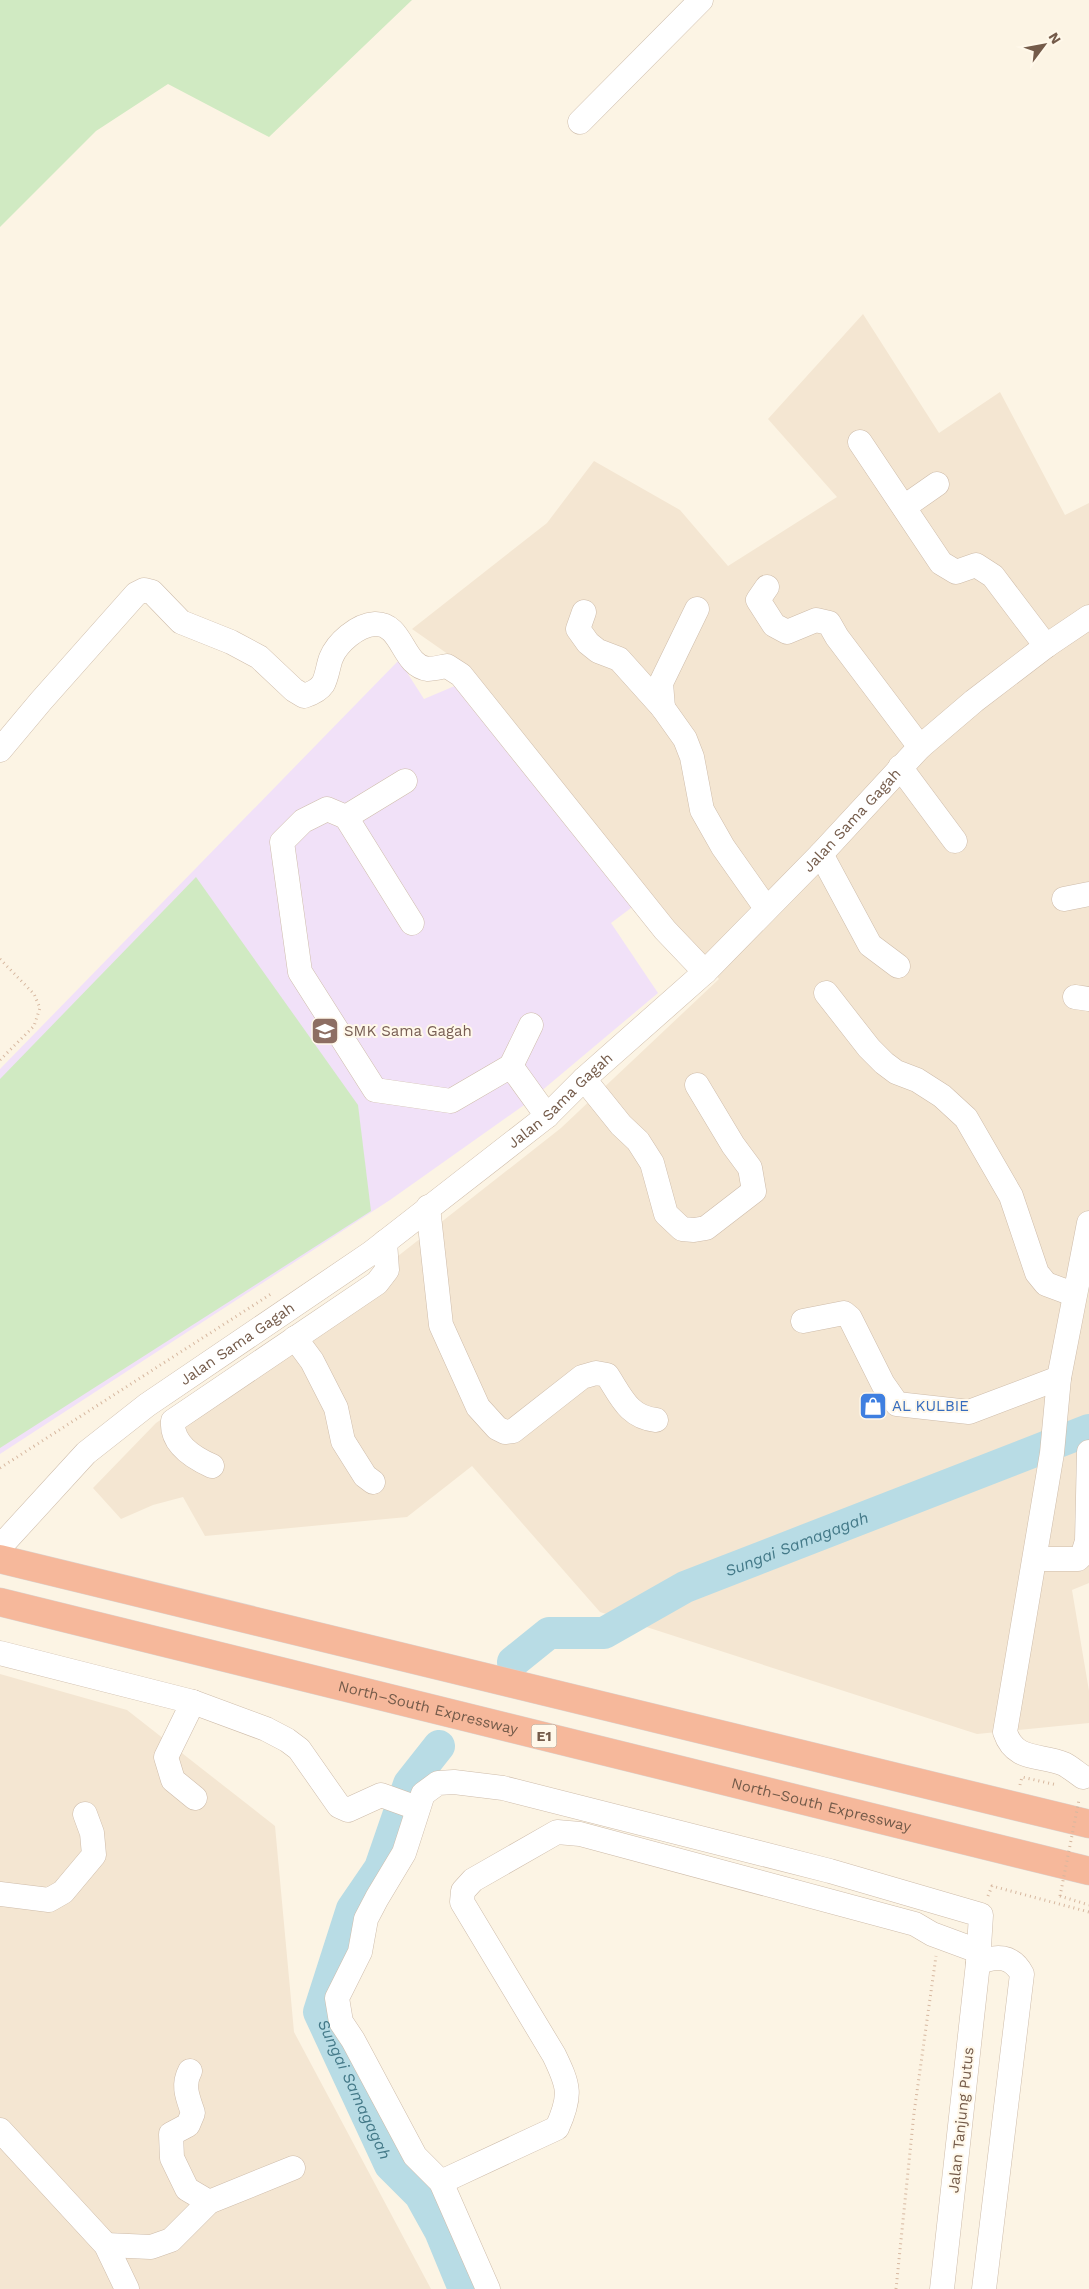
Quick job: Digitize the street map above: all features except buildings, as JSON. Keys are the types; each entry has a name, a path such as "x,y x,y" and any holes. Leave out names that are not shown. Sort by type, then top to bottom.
{"highway":[{"path":"0,1559 1014,1795 1089,1824"},
{"name":"North–South Expressway","path":"0,1602 1089,1871"}],"street":[{"path":"580,122 701,0"},
{"path":"860,442 941,563 956,572 976,565 993,576 1046,646"},
{"path":"904,507 937,484"},
{"path":"767,586 758,600 774,626 787,632 816,620 829,623 837,637 920,746"},
{"path":"0,750 136,594 144,590 152,592 182,622 231,642 259,657 294,690 304,696 312,693 323,684 331,657 346,637 374,624 386,626 395,633 412,660 422,667 429,669 447,666 461,675 665,930 705,972"},
{"path":"663,708 661,682 697,609"},
{"path":"584,612 578,629 588,643 598,651 619,659 663,708 685,739 692,757 702,810 723,847 766,908"},
{"name":"Jalan Sama Gagah","path":"0,1547 86,1453 147,1405 292,1308 385,1242 548,1116 584,1080 705,972 821,854 920,746 974,701 1046,646 1089,617"},
{"path":"900,767 955,841"},
{"path":"346,817 405,781"},
{"path":"412,923 346,817 327,809 303,821 282,842 300,972 375,1090 450,1100 511,1066 531,1026"},
{"path":"821,854 870,944 898,966"},
{"path":"1064,899 1089,894"},
{"path":"826,993 884,1064 896,1072 918,1080 942,1096 966,1118 1012,1196 1037,1273 1046,1284 1073,1294"},
{"path":"511,1066 548,1116"},
{"path":"584,1080 621,1125 638,1141 652,1163 666,1214 682,1229 694,1230 706,1228 754,1191 750,1168 733,1145 697,1085"},
{"path":"428,1207 442,1325 478,1407 496,1428 504,1432 513,1431 582,1377 596,1373 607,1375 628,1408 642,1418 656,1420"},
{"path":"1014,1795 1047,1805 1084,1796 1064,1764 1020,1752 1009,1744 1005,1732 1036,1559 1052,1453 1059,1378 1073,1294 1089,1226"},
{"path":"212,1466 192,1457 183,1447 173,1428 174,1421 376,1283 387,1270 385,1242"},
{"path":"803,1321 844,1313 850,1318 883,1384 897,1404 969,1412 1059,1378"},
{"path":"295,1338 312,1362 336,1408 343,1441 365,1476 373,1482"},
{"path":"1036,1559 1078,1559 1083,1554 1087,1541 1089,1452"},
{"path":"0,1653 193,1702 244,1720 287,1740 299,1749 339,1806 348,1810 380,1795 414,1807 414,1828 404,1853 366,1919 360,1952 336,1998 341,2022 354,2040 415,2156 441,2182 488,2289"},
{"path":"193,1702 166,1758 173,1780 195,1798"},
{"name":"Jalan Tanjung Putus","path":"414,1807 422,1794 438,1783 454,1782 503,1788 830,1872 981,1916 942,2289"},
{"path":"0,1894 49,1900 64,1892 94,1855 92,1833 85,1814"},
{"path":"441,2182 557,2128 566,2109 567,2082 554,2055 462,1902 463,1891 473,1880 557,1832 580,1834 915,1924 978,1957 1004,1957 1017,1965 1022,1974 984,2289"},
{"path":"190,2071 185,2081 193,2113 188,2124 171,2134 172,2158 187,2189 209,2202"},
{"path":"0,2130 106,2245 127,2289"},
{"path":"106,2245 151,2248 171,2240 209,2202 293,2168"}],"path":[{"path":"0,958 34,994 40,1008 34,1026 0,1060"},
{"path":"0,1468 274,1292"},
{"path":"1014,1795 1022,1777"},
{"path":"1084,1796 1060,1896 1089,1905"},
{"path":"992,1886 1089,1912"},
{"path":"896,2289 914,2113 934,1963 941,1936"}],"shaded area":[{"path":"863,314 939,433 1000,392 1065,515 1089,503 1089,1583 1072,1590 1089,1691 1089,1723 977,1734 600,1612 472,1466 407,1517 205,1536 183,1497 153,1505 121,1519 93,1488 156,1423 365,1282 561,1128 719,979 475,673 412,629 547,523 594,461 680,510 728,566 837,497 768,419"},
{"name":"SMK Sama Gagah","path":"399,660 424,699 457,685 635,905 611,923 658,993 527,1103 390,1200 0,1454 0,1069"},
{"path":"0,1674 127,1710 275,1826 294,2032 431,2289 0,2289"}],"green space":[{"path":"0,0 412,0 269,137 168,84 96,131 0,227"},
{"path":"196,877 358,1105 371,1211 0,1448 0,1079"}],"waterway":[{"name":"Sungai Samagagah","path":"513,1662 549,1633 604,1633 685,1587 1089,1430"},
{"name":"Sungai Samagagah","path":"439,1746 409,1784 380,1868 352,1909 319,2012 390,2165 420,2195 440,2231 464,2289"}],"place":[{"name":"SMK Sama Gagah","path":"325,1031"},
{"name":"AL KULBIE","path":"873,1406"}]}
